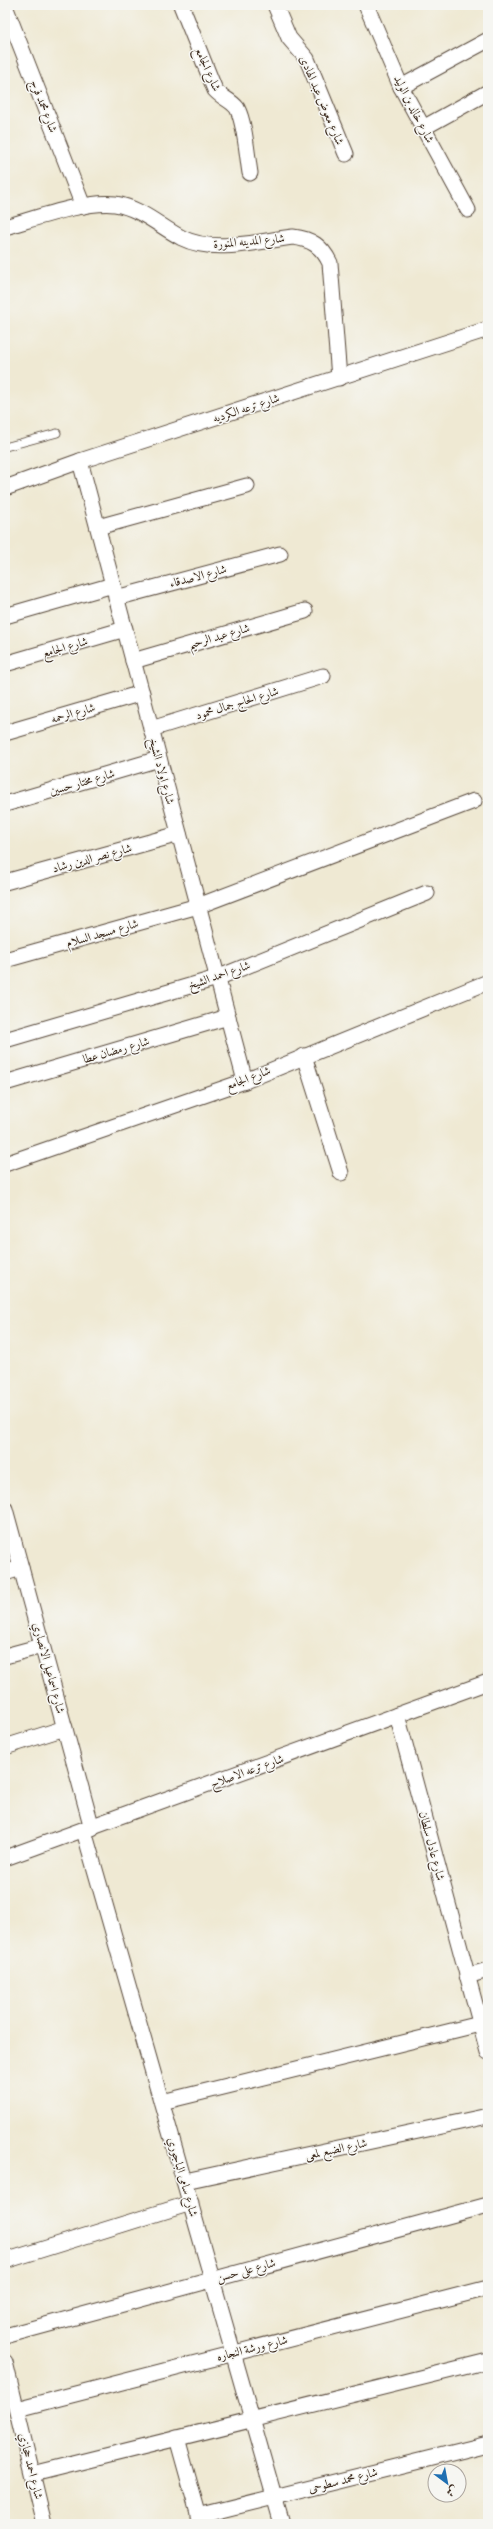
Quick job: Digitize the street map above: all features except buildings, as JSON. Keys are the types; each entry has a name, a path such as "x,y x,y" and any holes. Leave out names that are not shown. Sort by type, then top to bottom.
{"street":[{"name":"شارع الجامع","path":"181,5 216,90 224,99 230,101 240,115 250,173"},
{"name":"شارع معوض عبد الهادى","path":"275,5 289,38 306,59 346,154"},
{"name":"شارع خالد بن الوليد","path":"366,5 401,87 468,210"},
{"name":"شارع محمد فرج","path":"5,6 83,206"},
{"path":"401,87 488,40"},
{"path":"423,128 488,92"},
{"name":"شارع المدينه المنورة","path":"5,227 83,206 114,204 139,211 183,239 209,245 293,237 305,238 316,244 324,252 330,263 339,378"},
{"name":"شارع ترعه الكرديه","path":"5,488 80,461 488,329"},
{"name":"شارع اولاد الشيخ","path":"80,461 244,1081"},
{"path":"98,527 247,486"},
{"name":"شارع الاصدقاء","path":"5,616 280,554"},
{"name":"شارع عبد الرحيم","path":"133,661 305,611"},
{"name":"شارع الجامع","path":"5,664 125,629"},
{"name":"شارع الحاج جمال محمود","path":"151,729 323,676"},
{"name":"شارع الرحمه","path":"5,733 142,693"},
{"name":"شارع مختار حسين","path":"5,804 159,759"},
{"name":"شارع مسجد السلام","path":"5,960 198,906 474,801"},
{"name":"شارع نصر الدين رشاد","path":"5,882 179,834"},
{"name":"شارع احمد الشيخ","path":"5,1040 217,978 427,892"},
{"name":"شارع الجامع","path":"5,1164 244,1081 488,982"},
{"name":"شارع رمضان عطا","path":"5,1083 228,1017"},
{"path":"304,1056 341,1173"},
{"name":"شارع اسماعيل الانصاري","path":"5,1509 65,1728 88,1829"},
{"path":"5,1573 21,1568"},
{"path":"5,1656 42,1646"},
{"name":"شارع ترعه الاصلاح","path":"5,1858 488,1682"},
{"name":"شارع عادل سلطان","path":"397,1715 488,2052"},
{"path":"5,1747 65,1728"},
{"name":"شارع سامى الباجوري","path":"88,1829 162,2102 282,2524"},
{"path":"467,1976 488,1970"},
{"path":"162,2102 480,2024"},
{"name":"شارع الضبع لمعى","path":"185,2181 488,2116"},
{"path":"5,2261 191,2203"},
{"name":"شارع على حسن","path":"5,2336 488,2205"},
{"name":"شارع ورشة النجاره","path":"17,2409 234,2352 488,2288"},
{"path":"33,2474 488,2361"},
{"name":"شارع احمد حجازي","path":"5,2362 44,2524"},
{"path":"177,2438 199,2520"},
{"name":"شارع محمد سطوحى","path":"199,2520 275,2497 488,2444"}],"lane":[{"path":"5,447 58,433"}]}
